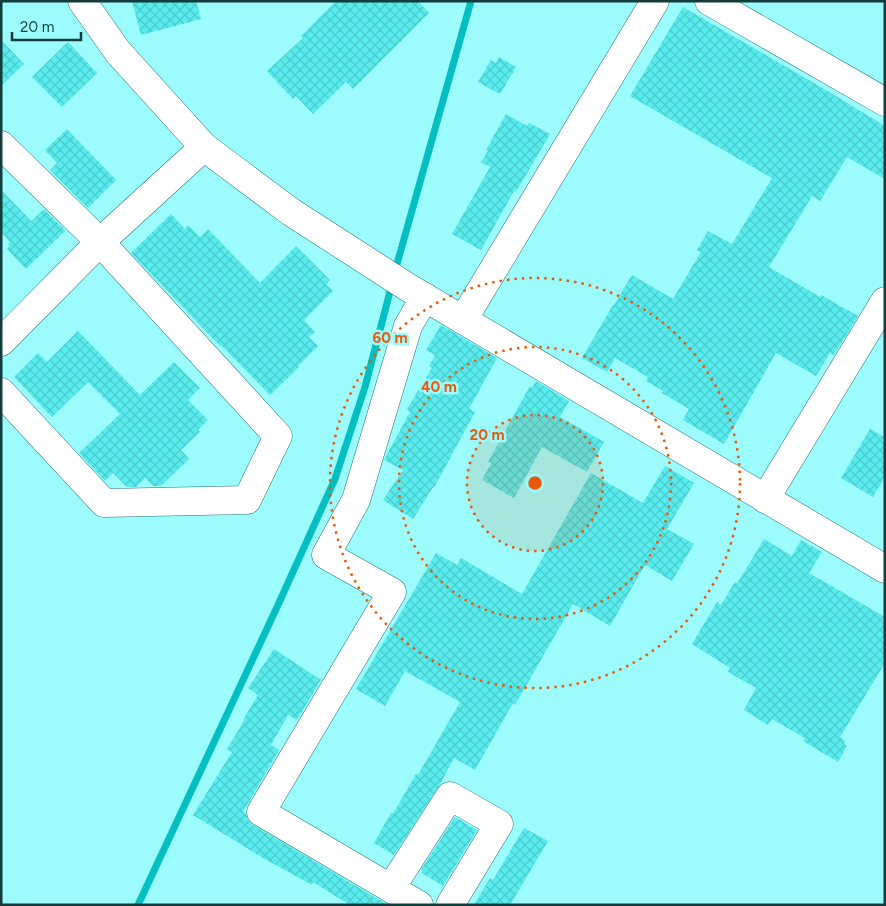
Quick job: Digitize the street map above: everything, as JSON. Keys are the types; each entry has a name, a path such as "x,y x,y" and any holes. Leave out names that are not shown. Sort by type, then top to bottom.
{"street":[{"path":"82,1 118,52 204,147 291,212 463,320 885,570"},
{"path":"463,320 655,1"},
{"path":"708,1 885,102"},
{"path":"1,145 100,242 278,436 246,500 104,503 1,392"},
{"path":"1,342 100,242 204,147"},
{"path":"417,292 356,500 326,555 392,592 261,812 419,905"},
{"path":"765,499 885,301"},
{"path":"391,888 450,796 499,824 450,905"}],"building":[{"path":"132,1 196,1 201,19 141,35"},
{"path":"336,1 418,1 429,13 353,89 346,82 313,114 296,96 293,99 267,71 303,38 301,36"},
{"path":"683,7 885,126 885,179 847,157 820,201 812,196 769,267 820,297 821,295 858,316 834,355 830,353 816,376 776,353 724,444 683,420 689,409 646,381 648,377 615,358 607,372 582,358 632,275 673,299 701,252 697,250 708,231 732,244 772,178 630,96"},
{"path":"1,40 24,64 1,86"},
{"path":"68,42 97,73 62,107 32,77"},
{"path":"499,57 516,67 500,94 478,82 491,60 496,63"},
{"path":"506,114 527,126 529,123 550,134 516,192 514,191 481,250 452,234 490,167 481,162"},
{"path":"67,129 116,180 88,208 50,170 57,163 45,150"},
{"path":"1,190 31,221 44,209 65,230 26,269 7,249 10,242 1,232"},
{"path":"171,214 185,229 188,225 200,237 208,229 260,283 296,246 330,280 326,284 333,291 304,320 315,332 309,337 318,346 270,395 131,253"},
{"path":"441,325 497,358 469,409 475,412 435,486 413,519 383,500 403,470 384,460 410,412 407,409 432,368 429,366 435,355 426,350"},
{"path":"78,331 140,395 174,362 200,388 188,400 208,420 198,430 200,432 181,450 189,459 161,486 153,486 145,478 136,487 127,487 113,473 105,481 79,453 120,414 88,382 52,417 14,377 38,353 47,362"},
{"path":"536,381 569,401 560,417 604,442 587,472 542,447 514,498 482,480 491,463 488,462 530,386 532,388"},
{"path":"870,429 885,437 885,477 873,497 841,478"},
{"path":"665,466 694,483 667,529 694,544 672,581 645,565 610,626 573,604 475,770 454,758 439,786 394,855 374,843 416,774 418,775 460,702 405,671 385,706 356,689 436,553 457,565 461,558 522,594 591,473 643,503"},
{"path":"764,539 792,556 801,540 822,552 809,573 885,617 885,663 840,737 847,746 838,762 803,741 805,738 772,719 768,725 744,710 756,688 728,672 730,668 692,644 717,602 721,605 735,582 737,584"},
{"path":"274,649 321,680 297,720 288,715 271,745 279,750 243,812 253,825 388,905 350,905 313,882 312,885 263,858 193,815 232,752 227,749 258,695 248,688"},
{"path":"455,817 477,830 443,886 422,873 423,871 421,870"},
{"path":"524,828 548,841 510,905 474,905 490,878 493,880"}],"waterway":[{"path":"395,271 471,1"},
{"path":"138,905 335,479 365,387 392,284"}]}
